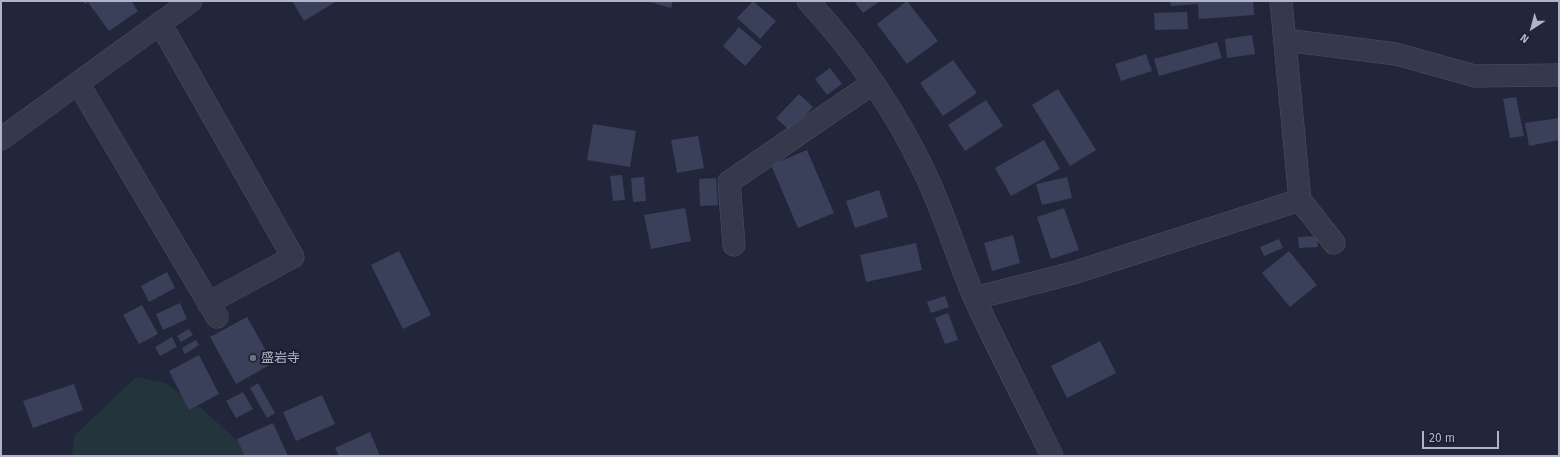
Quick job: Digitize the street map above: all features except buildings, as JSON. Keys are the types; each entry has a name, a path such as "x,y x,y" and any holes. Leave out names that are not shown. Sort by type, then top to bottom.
{"street":[{"path":"1,139 191,1"},
{"path":"808,1 831,26 873,83 898,121 925,173 975,298 1052,456"},
{"path":"1281,1 1300,200 1334,243"},
{"path":"78,83 213,310 292,257 160,23"},
{"path":"1285,40 1396,54 1475,76 1559,75"},
{"path":"734,245 729,182 873,83"},
{"path":"975,298 1073,273 1300,200"}],"shaded area":[{"path":"136,377 166,383 202,409 255,456 72,456 74,436"}],"place":[{"name":"盛岩寺","path":"253,358"}]}
